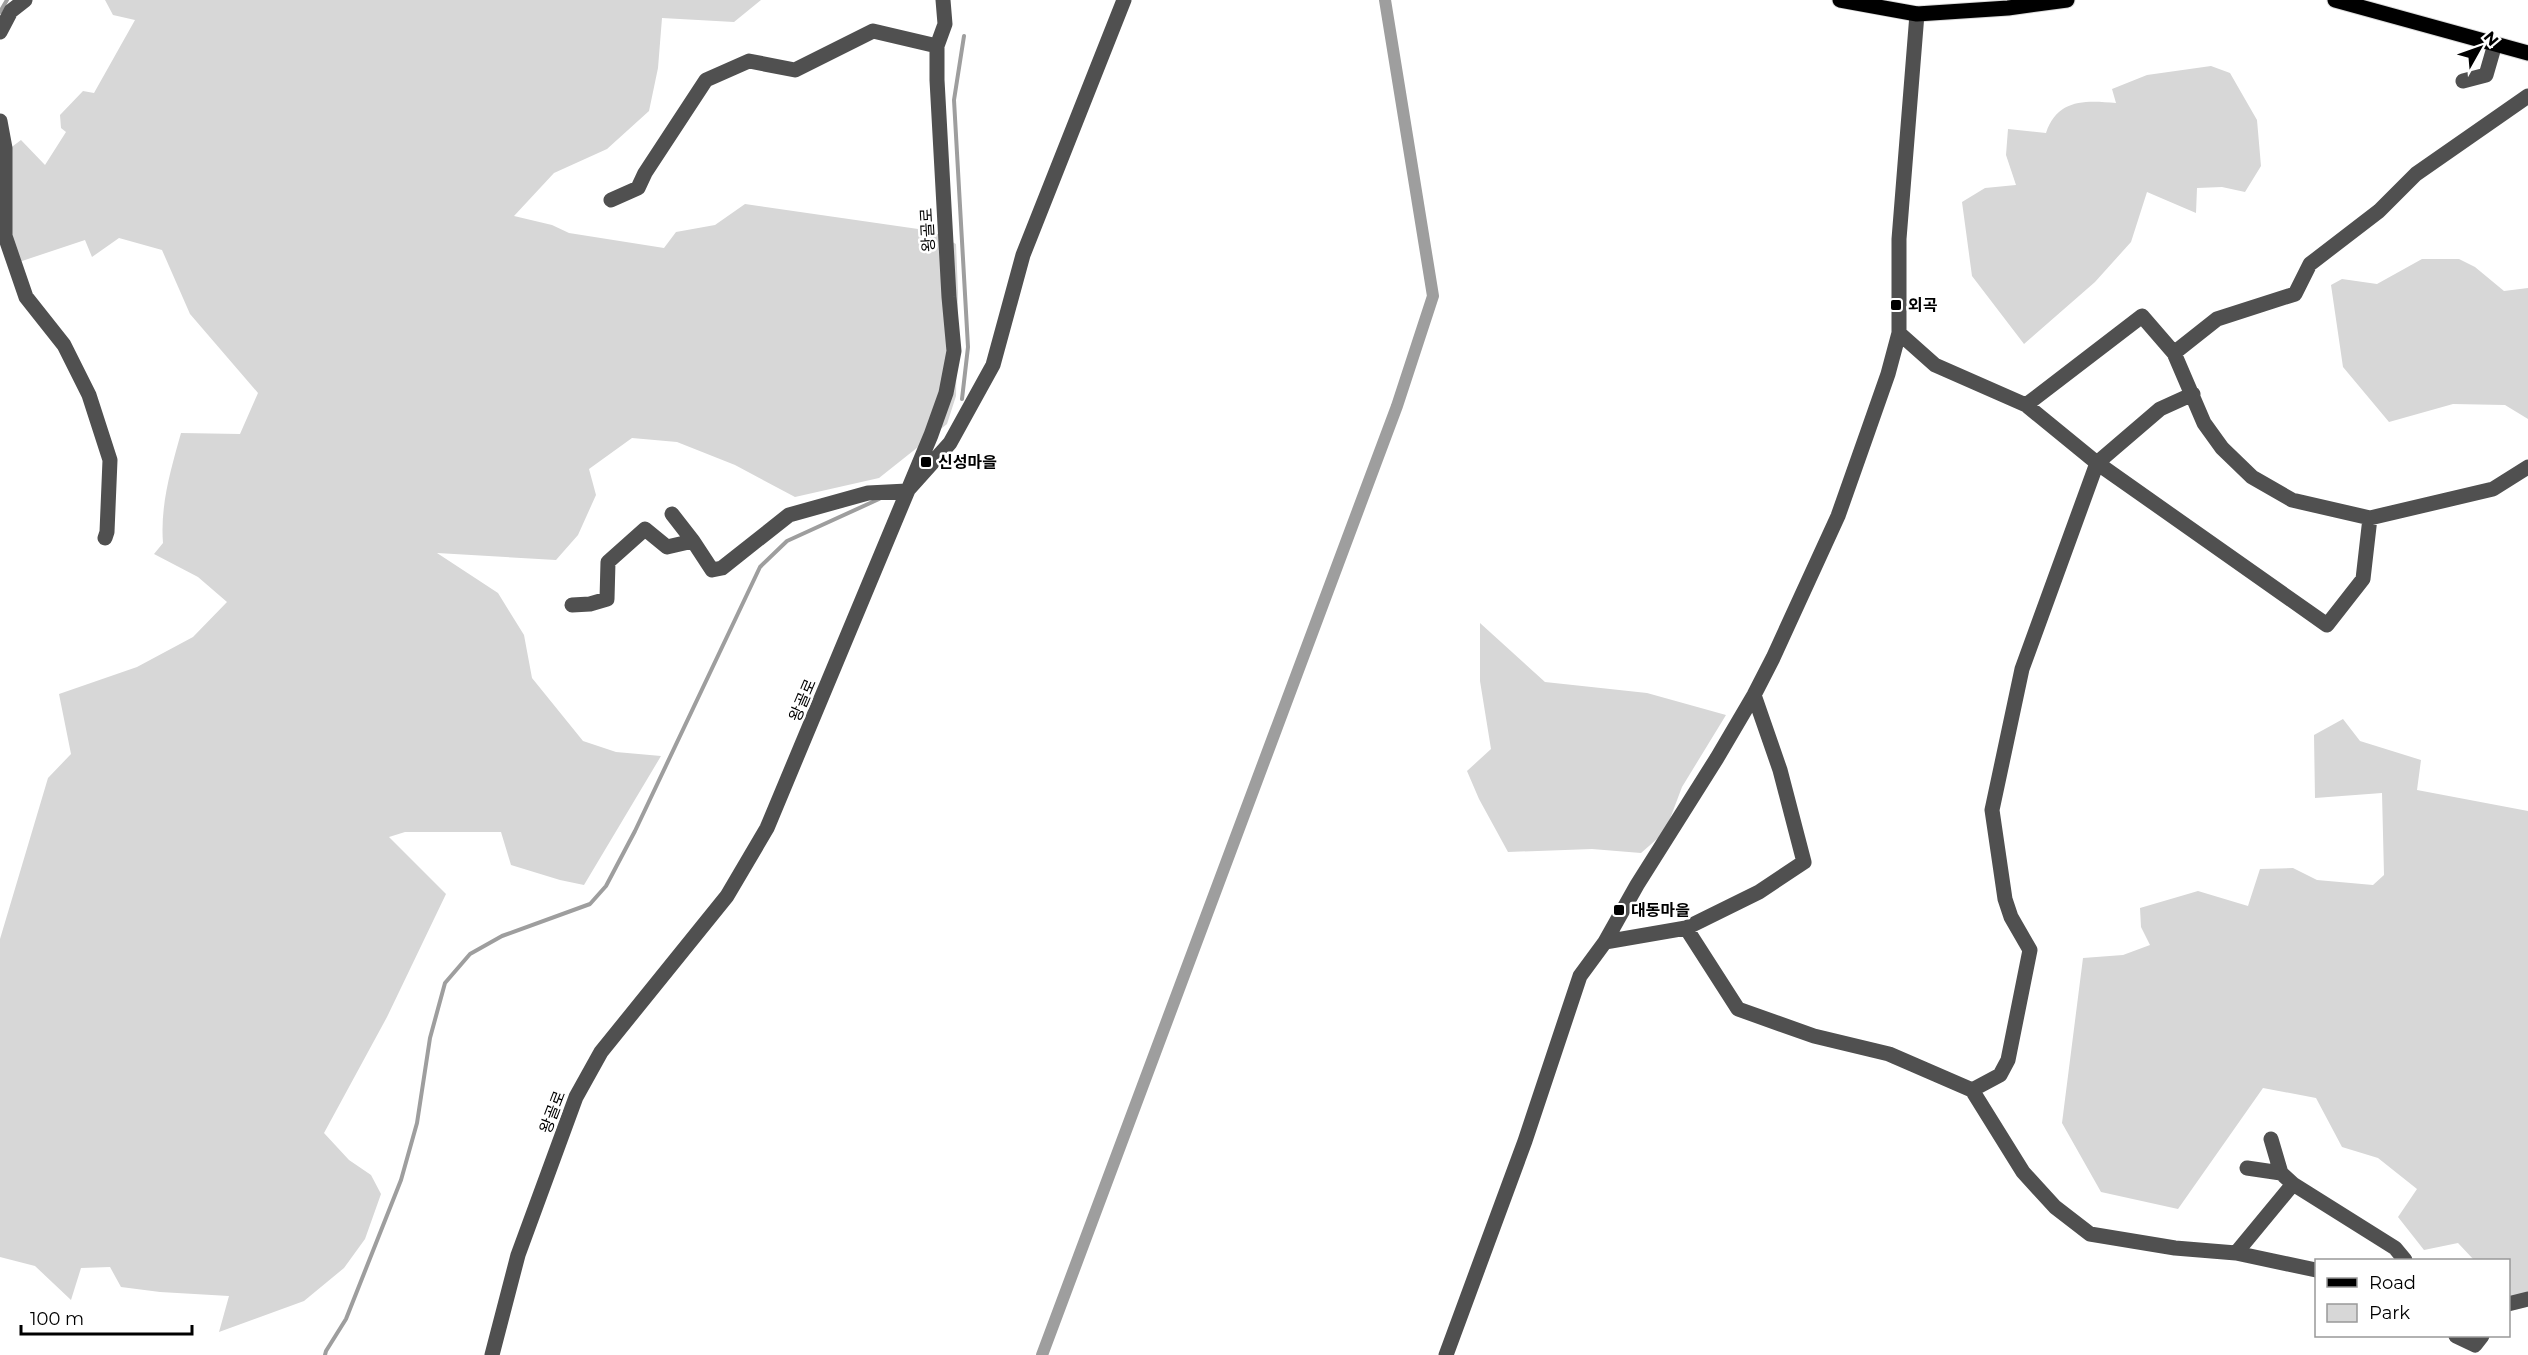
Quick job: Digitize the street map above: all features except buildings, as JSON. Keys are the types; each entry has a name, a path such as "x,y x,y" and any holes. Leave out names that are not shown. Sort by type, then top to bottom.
{"main road":[{"path":"1840,0 1917,14 2008,8 2067,0"},
{"path":"2335,0 2528,53"}],"street":[{"path":"0,32 11,11 25,0"},
{"name":"왕골로","path":"492,1355 518,1255 576,1097 601,1052 727,896 767,828 946,393 954,351 949,297 937,46 945,24 943,0"},
{"path":"672,514 712,570 722,568 789,515 868,493 907,491 950,443 993,365 1023,255 1124,0"},
{"path":"1446,1355 1526,1141 1580,976 1605,942 1754,695 1838,516 1888,374 1899,333 1899,239 1917,14"},
{"path":"611,200 638,188 645,173 706,80 749,61 795,70 873,31 937,46"},
{"path":"2463,81 2486,75 2495,44"},
{"path":"2174,353 2217,319 2295,294 2310,264 2379,212 2416,174 2528,96"},
{"path":"0,121 5,148 6,236 26,297 64,345 89,395 110,460 105,538"},
{"path":"2026,405 2142,316 2174,353 2204,423 2222,448 2252,477 2292,500 2370,518 2493,489 2528,467"},
{"path":"1899,333 1935,365 2026,405 2097,464 2327,625 2363,579 2370,518"},
{"path":"1972,1090 2000,1075 2008,1060 2030,950 2011,917 2005,899 1992,810 2022,669 2097,464 2160,409 2193,394"},
{"path":"572,605 590,604 607,598 608,562 645,529 667,547 693,541"},
{"path":"1605,942 1686,928 1759,892 1804,862 1780,770 1754,695"},
{"path":"1686,928 1738,1009 1814,1036 1889,1054 1972,1090 2023,1172 2055,1207 2090,1234 2175,1248 2236,1253 2315,1270"},
{"path":"2271,1139 2281,1173 2293,1184 2395,1248 2403,1259"},
{"path":"2247,1168 2281,1173"},
{"path":"2236,1253 2293,1184"},
{"path":"2510,1304 2528,1299"},
{"path":"2460,1337 2475,1345 2481,1337"}],"green space":[{"path":"105,0 761,0 734,22 662,18 658,68 649,111 607,149 554,173 514,216 552,225 569,233 664,248 676,232 715,225 745,204 932,231 956,244 958,292 956,396 947,424 879,478 795,497 735,465 677,442 632,438 589,469 596,495 578,535 556,560 437,553 498,593 524,635 532,678 583,741 616,752 661,756 584,885 511,865 501,832 405,832 389,837 446,894 387,1017 324,1133 349,1160 371,1175 381,1194 365,1239 344,1268 304,1301 219,1332 229,1296 121,1287 110,1267 81,1268 71,1300 35,1266 0,1257 0,939 48,778 71,754 59,694 137,667 193,637 227,602 198,577 154,554 163,543 165,501 181,433 240,434 258,393 190,314 162,250 119,238 92,257 85,240 19,262 10,237 9,149 21,140 45,165 66,132 61,128 60,115 83,91 94,93 135,20 113,15"},
{"path":"2211,66 2230,73 2257,120 2261,166 2245,192 2222,187 2197,188 2196,213 2147,192 2131,242 2095,282 2024,344 1972,276 1962,202 1985,188 2016,185 2006,155 2008,129 2046,133 2057,114 2074,104 2116,103 2112,89 2147,75"},
{"path":"2422,259 2459,259 2475,267 2504,291 2528,288 2528,419 2505,405 2453,404 2389,422 2343,367 2331,285 2342,279 2377,284"},
{"path":"1480,623 1545,682 1647,693 1726,715 1682,787 1665,832 1641,853 1592,849 1508,852 1479,799 1467,771 1491,749 1480,681"},
{"path":"2343,719 2360,741 2421,760 2417,790 2528,811 2528,1306 2510,1299 2510,1259 2473,1259 2458,1243 2424,1250 2398,1217 2417,1189 2378,1158 2342,1147 2316,1098 2263,1088 2178,1209 2101,1192 2062,1123 2083,958 2123,955 2150,945 2141,927 2140,908 2198,891 2248,906 2260,869 2293,868 2317,880 2373,885 2384,875 2382,793 2315,798 2314,735"}],"waterway":[{"path":"0,12 7,0"},
{"path":"1042,1355 1397,406 1433,296 1385,0"},
{"path":"962,399 968,347 954,100 964,36"},
{"path":"325,1355 346,1319 401,1180 417,1123 430,1038 445,983 470,954 502,936 590,904 606,886 635,831 760,567 787,541 879,499"}],"place":[{"name":"외곡","path":"1896,305"},
{"name":"신성마을","path":"926,462"},
{"name":"대동마을","path":"1619,910"}]}
